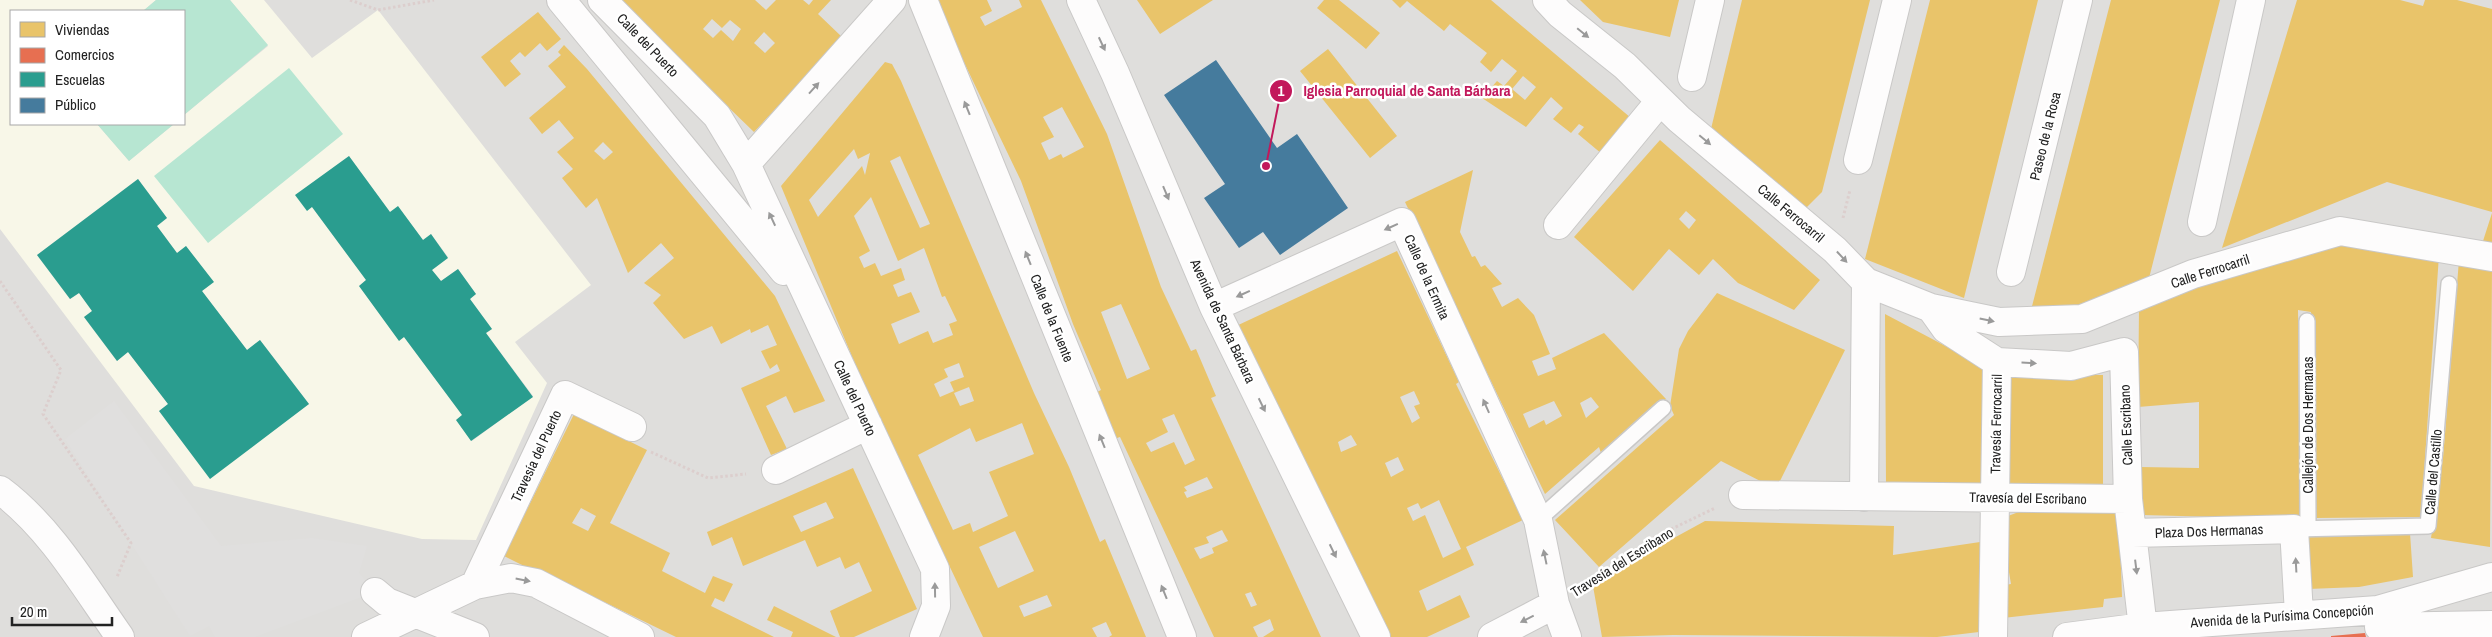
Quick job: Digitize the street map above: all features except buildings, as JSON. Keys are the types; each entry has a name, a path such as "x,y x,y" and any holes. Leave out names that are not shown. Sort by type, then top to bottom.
{"street":[{"path":"561,0 781,265 836,357"},
{"name":"Calle del Puerto","path":"602,0 717,116 746,164 935,569 936,606 924,637"},
{"path":"746,164 892,0"},
{"name":"Calle de la Fuente","path":"923,0 1182,637"},
{"name":"Avenida de Santa Bárbara","path":"1081,0 1115,73 1214,307 1376,637"},
{"name":"Calle Ferrocarril","path":"1547,0 1560,14 1625,66 1679,119 1835,250 1866,282 1931,308 1999,322 2082,319 2192,274 2340,231 2492,257"},
{"path":"1692,77 1710,0"},
{"path":"1858,160 1896,0"},
{"name":"Paseo de la Rosa","path":"2011,272 2078,0"},
{"path":"2202,222 2251,0"},
{"path":"1558,225 1660,101"},
{"name":"Calle de la Ermita","path":"1214,307 1402,222 1538,520 1555,604 1567,637"},
{"path":"1864,497 1866,282"},
{"path":"1931,308 1946,329 1997,362"},
{"name":"Calle Escribano","path":"1997,362 2070,366 2124,352 2128,499"},
{"name":"Travesía Ferrocarril","path":"1993,637 1997,362"},
{"name":"Travesía del Puerto","path":"475,584 565,395 632,427"},
{"path":"776,470 868,425"},
{"path":"0,490 16,502 54,543 120,637"},
{"name":"Travesía del Escribano","path":"1743,495 2128,499"},
{"path":"2128,499 2144,632"},
{"path":"2299,614 2301,529"},
{"name":"Plaza Dos Hermanas","path":"2132,534 2301,529"},
{"name":"Avenida de la Purísima Concepción","path":"2067,637 2144,632 2299,614 2379,625 2492,577"},
{"path":"366,637 418,625 475,584 511,578 536,583 640,637"},
{"path":"375,592 418,625 475,637"},
{"path":"1492,637 1555,604"},
{"path":"2379,625 2492,625"}],"lane":[{"name":"Calle del Castillo","path":"2301,529 2428,526 2449,284"},
{"name":"Callejón de Dos Hermanas","path":"2301,529 2307,321"},
{"path":"1538,520 1664,408"}],"path":[{"path":"350,0 378,10 434,0"},
{"path":"1835,250 1858,160"},
{"path":"0,281 61,370 43,414 130,542 102,612"},
{"path":"632,427 650,436 651,452 708,478 776,470"},
{"name":"Travesía del Escribano","path":"1555,604 1655,537 1743,495"}],"shaded area":[{"path":"0,0 2492,0 2492,637 0,637"},
{"path":"0,0 156,0 144,10 10,10 10,125 98,125 129,161 173,125 185,125 185,114 268,46 230,0 264,0 312,58 378,10 591,285 515,342 547,383 476,540 422,539 194,486 0,229","holes":["349,156 390,212 398,207 423,240 431,234 448,257 432,270 441,281 458,269 476,294 470,299 492,329 486,333 533,396 472,441 456,420 462,415 404,337 399,340 359,286 366,280 312,207 296,195","138,179 167,218 157,226 177,253 186,246 213,282 202,291 247,350 260,340 309,404 210,478 159,411 168,404 128,352 117,361 84,317 92,311 79,293 70,299 37,255"]},
{"path":"114,401 221,546 312,538 367,546 359,573 375,592 255,637 215,637 209,626 190,636 65,439"}],"green space":[{"path":"156,0 230,0 268,45 185,114 185,10 144,10"},
{"path":"289,68 343,134 208,243 154,176"},
{"path":"98,125 173,125 129,161"}],"place":[{"name":"Iglesia Parroquial de Santa Bárbara","path":"1266,166"}]}
